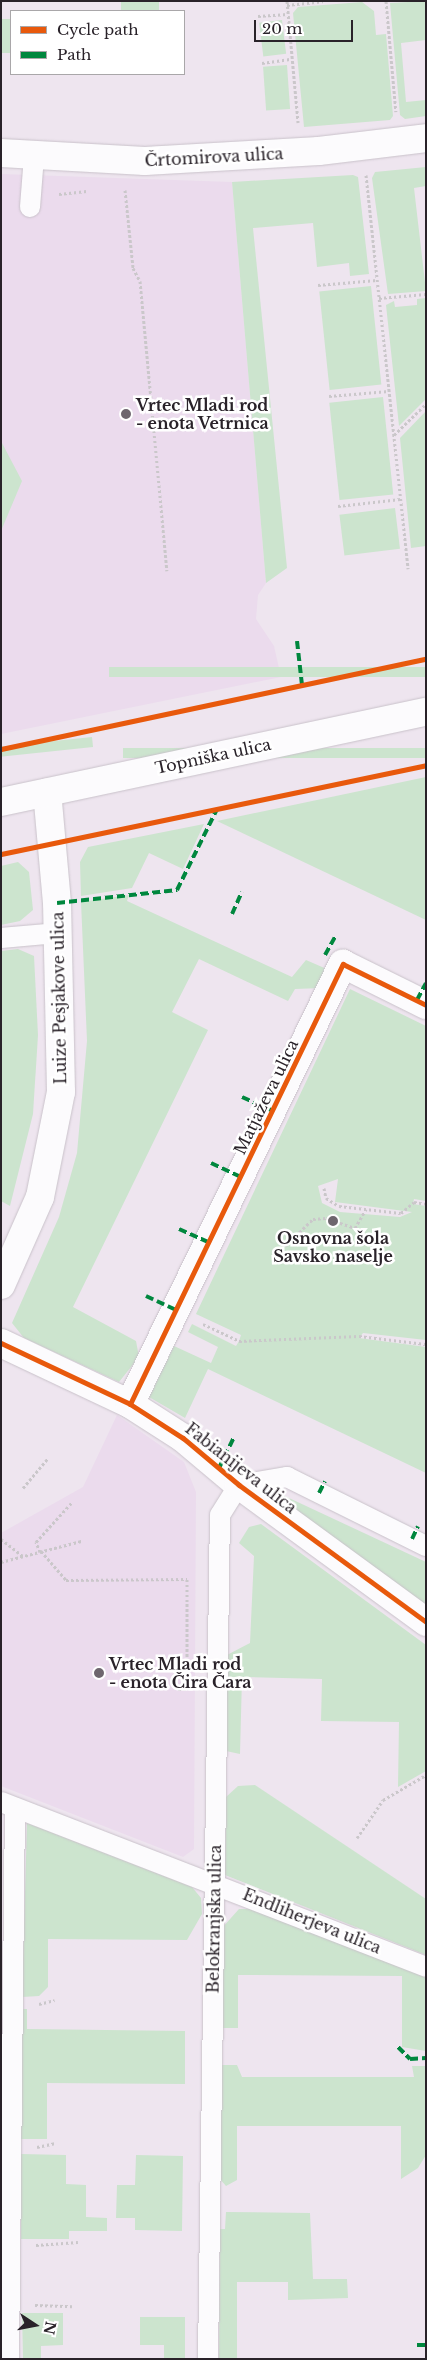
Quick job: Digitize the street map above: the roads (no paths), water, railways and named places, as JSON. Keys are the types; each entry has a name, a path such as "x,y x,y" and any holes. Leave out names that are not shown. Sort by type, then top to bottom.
{"street":[{"name":"Črtomirova ulica","path":"1,153 145,161 319,151 426,138"},
{"name":"Topniška ulica","path":"1,802 426,712"},
{"name":"Luize Pesjakove ulica","path":"1,1284 40,1197 55,1127 62,1060 58,933 46,792"},
{"name":"Matjaževa ulica","path":"130,1404 178,1311 343,964 426,1005"},
{"name":"Fabianijeva ulica","path":"1,1343 130,1404 183,1438 239,1485 426,1622"}],"lane":[{"path":"30,206 34,156"},
{"path":"1,938 58,933"},
{"path":"239,1485 287,1477 426,1546"},
{"name":"Belokranjska ulica","path":"208,2359 220,1515 239,1485"},
{"path":"8,1805 11,2244 9,2359"},
{"name":"Endliherjeva ulica","path":"8,1805 214,1882 426,1966"}],"place":[{"name":"Vrtec Mladi rod - enota Vetrnica","path":"126,414"},
{"name":"Osnovna šola Savsko naselje","path":"333,1221"},
{"name":"Vrtec Mladi rod - enota Čira Čara","path":"99,1673"}]}
